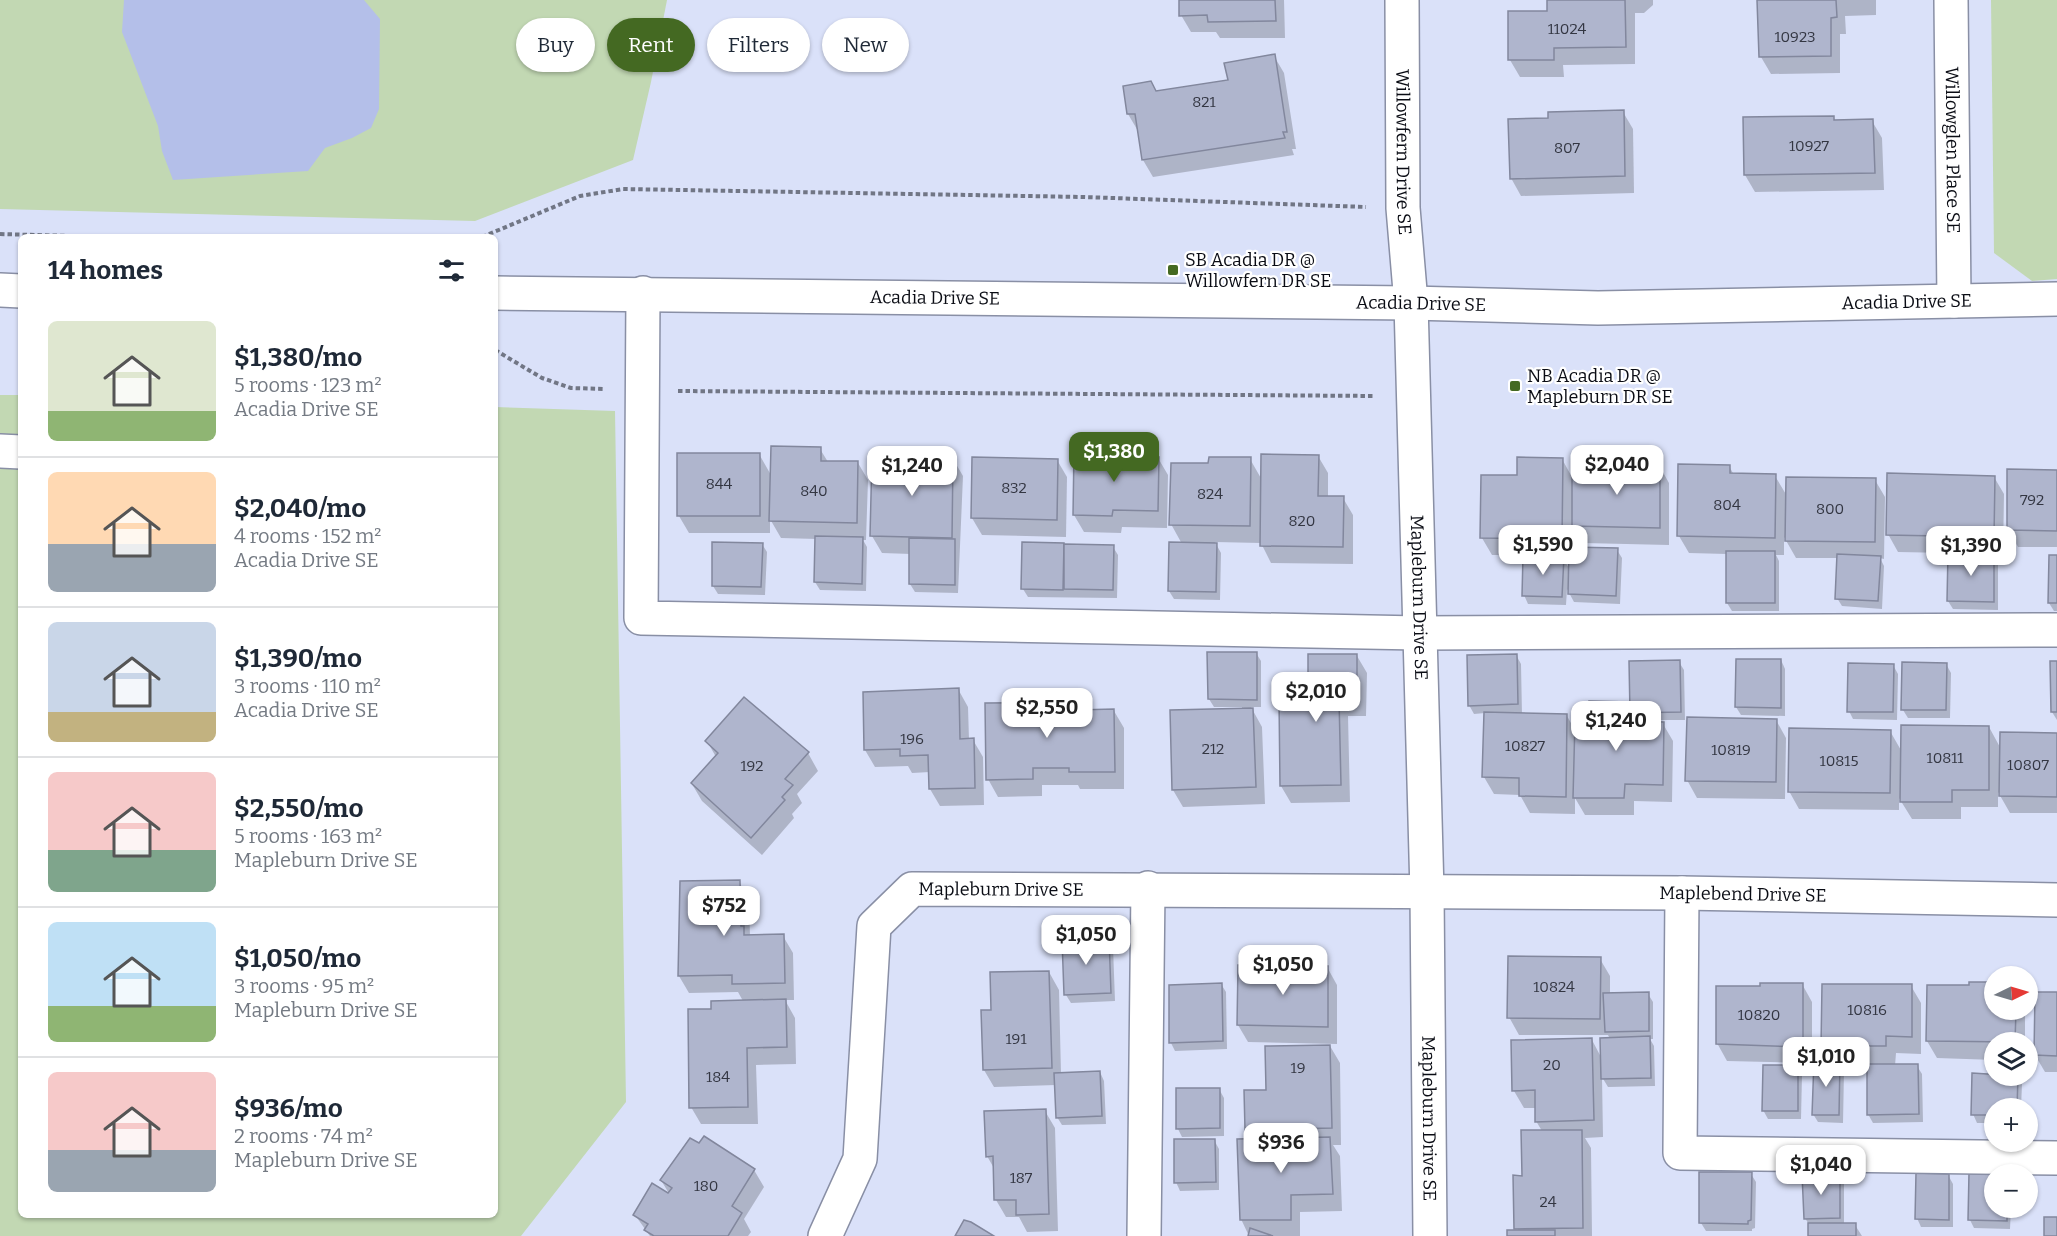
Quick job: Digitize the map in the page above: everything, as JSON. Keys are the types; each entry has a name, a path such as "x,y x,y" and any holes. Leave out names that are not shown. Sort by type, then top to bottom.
{"street":[{"name":"Willowfern Drive SE","path":"1402,0 1403,208 1411,303"},
{"name":"Willowglen Place SE","path":"1951,0 1954,301"},
{"path":"0,290 18,291"},
{"name":"Acadia Drive SE","path":"498,292 1411,303 1598,308 2057,299"},
{"path":"643,293 640,618 1419,633 2057,630"},
{"name":"Mapleburn Drive SE","path":"1411,303 1426,892 1430,1236"},
{"path":"0,451 18,452"},
{"name":"Mapleburn Drive SE","path":"825,1236 860,1159 874,927 912,889 1148,888 1426,892"},
{"path":"1144,1236 1148,888"},
{"name":"Maplebend Drive SE","path":"1426,892 1682,893 2057,900"},
{"path":"1682,893 1680,1153 2057,1158"}],"path":[{"path":"489,234 580,196 622,189 1084,197 1403,208"},
{"path":"0,234 18,235"},
{"path":"498,352 542,378 571,388 642,391 1413,398"}],"green space":[{"path":"0,0 667,0 663,18 607,18 607,72 653,72 633,160 475,221 0,209"},
{"path":"1991,0 2057,0 2057,279 2032,281 1994,253"},
{"path":"0,395 18,395 18,1218 498,1218 498,407 615,411 626,1102 521,1236 0,1236"}],"water":[{"path":"124,0 364,0 380,19 379,109 371,128 325,148 308,171 173,180 162,151 158,126 122,32"}],"building":[{"path":"1179,0 1275,0 1276,21 1208,22 1207,15 1179,16"},
{"path":"1547,0 1625,0 1626,47 1554,48 1554,60 1508,60 1508,11 1547,11"},
{"path":"1757,0 1836,0 1837,17 1831,18 1831,56 1759,57"},
{"path":"1275,54 1287,132 1283,132 1285,138 1142,160 1135,114 1127,114 1123,86 1151,81 1156,91 1228,80 1224,63"},
{"path":"1624,110 1625,176 1510,179 1508,119 1548,118 1548,112"},
{"path":"1834,116 1834,120 1873,119 1875,173 1744,175 1743,117"},
{"path":"771,446 821,447 821,461 858,461 857,523 769,521"},
{"path":"1074,451 1159,457 1158,511 1113,510 1112,516 1073,515"},
{"path":"677,453 760,453 760,516 677,516"},
{"path":"1261,454 1319,455 1318,496 1344,496 1343,547 1260,546"},
{"path":"872,456 953,458 952,538 870,536"},
{"path":"972,457 1058,459 1057,520 971,518"},
{"path":"1209,457 1251,457 1250,526 1169,525 1171,463 1208,463"},
{"path":"1517,457 1563,458 1562,539 1480,538 1481,475 1517,475"},
{"path":"1617,464 1660,464 1660,528 1572,526 1572,467 1617,467"},
{"path":"1678,464 1730,465 1730,473 1776,474 1775,538 1677,536"},
{"path":"2007,469 2057,470 2057,531 2007,530"},
{"path":"1887,473 1995,476 1994,537 1886,535"},
{"path":"1786,477 1876,478 1875,542 1785,541"},
{"path":"815,536 863,537 862,584 814,582"},
{"path":"909,538 955,539 955,585 909,584"},
{"path":"712,542 763,543 761,587 712,586"},
{"path":"1022,542 1064,543 1063,590 1021,589"},
{"path":"1169,542 1217,543 1216,592 1168,591"},
{"path":"1064,544 1114,545 1113,590 1064,589"},
{"path":"1569,547 1618,548 1616,596 1568,594"},
{"path":"1726,551 1775,551 1775,603 1726,603"},
{"path":"1948,552 1994,553 1994,602 1947,601"},
{"path":"1837,554 1881,556 1878,601 1835,599"},
{"path":"1523,555 1564,556 1562,597 1522,596"},
{"path":"2049,555 2057,555 2057,603 2048,603"},
{"path":"1207,652 1257,652 1257,700 1208,699"},
{"path":"1308,654 1357,654 1357,699 1339,699 1341,785 1280,786 1279,699 1308,699"},
{"path":"1517,654 1518,704 1468,706 1467,655"},
{"path":"1736,659 1781,659 1781,708 1735,707"},
{"path":"1680,660 1681,712 1630,713 1629,661"},
{"path":"2050,661 2057,661 2057,712 2051,712"},
{"path":"1902,662 1947,663 1946,710 1901,710"},
{"path":"1848,663 1894,664 1893,712 1847,712"},
{"path":"959,688 960,739 974,738 975,788 929,789 928,755 900,756 900,749 864,750 863,692"},
{"path":"744,697 809,752 785,779 793,785 782,797 785,800 751,838 691,783 718,753 705,741"},
{"path":"1589,701 1629,702 1628,721 1664,722 1663,785 1625,784 1624,798 1573,798 1575,720 1589,721"},
{"path":"1076,702 1076,710 1114,709 1115,772 1069,772 1069,768 1033,768 1033,779 986,780 985,703"},
{"path":"1253,708 1256,787 1172,790 1170,710"},
{"path":"1484,712 1567,714 1566,797 1519,796 1519,778 1482,777"},
{"path":"1687,717 1777,719 1776,782 1685,781"},
{"path":"1901,725 1989,726 1989,790 1952,790 1952,802 1900,802"},
{"path":"1789,728 1891,730 1890,793 1788,792"},
{"path":"2000,732 2057,733 2057,797 1999,796"},
{"path":"740,880 741,926 744,926 744,935 784,934 785,983 732,984 732,975 678,976 680,881"},
{"path":"1109,937 1111,993 1064,995 1062,939"},
{"path":"1508,956 1601,957 1600,1019 1507,1018"},
{"path":"1238,965 1328,966 1328,1027 1237,1025"},
{"path":"1049,971 1052,1068 983,1070 981,1010 991,1010 990,972"},
{"path":"1969,982 1984,982 1984,1020 2016,1020 2015,1032 1984,1032 1984,1042 1926,1041 1927,985 1969,985"},
{"path":"1222,983 1223,1041 1169,1043 1169,985"},
{"path":"1760,983 1803,983 1803,1047 1716,1044 1716,986 1760,986"},
{"path":"1822,984 1912,984 1912,1037 1886,1036 1886,1046 1821,1046"},
{"path":"1649,992 1649,1031 1605,1032 1603,993"},
{"path":"2038,992 2057,992 2057,1056 2038,1055 2038,1032 2034,1032 2035,1020 2038,1020"},
{"path":"786,999 787,1047 747,1048 748,1107 689,1108 688,1009 711,1009 711,1001"},
{"path":"1650,1036 1651,1078 1601,1079 1600,1038"},
{"path":"1592,1038 1594,1120 1535,1122 1535,1090 1512,1091 1511,1040"},
{"path":"1330,1045 1332,1128 1245,1130 1244,1090 1266,1090 1265,1046"},
{"path":"1814,1060 1840,1061 1839,1115 1812,1115"},
{"path":"1867,1064 1918,1064 1919,1114 1867,1115"},
{"path":"1763,1065 1798,1065 1798,1111 1762,1111"},
{"path":"1100,1071 1102,1116 1056,1118 1054,1073"},
{"path":"1972,1073 1984,1074 1984,1086 2018,1086 2017,1098 1984,1098 1984,1115 1971,1115"},
{"path":"1176,1088 1220,1088 1220,1128 1176,1129"},
{"path":"1046,1109 1049,1214 1016,1215 1016,1200 994,1200 993,1156 986,1157 984,1111"},
{"path":"1521,1130 1582,1130 1583,1228 1514,1229 1513,1175 1522,1176"},
{"path":"704,1136 755,1169 732,1206 742,1213 728,1236 654,1236 644,1230 648,1224 633,1215 652,1183 668,1193 672,1188 660,1180 690,1138 699,1143"},
{"path":"1330,1137 1333,1194 1291,1195 1291,1220 1240,1220 1237,1139"},
{"path":"1174,1139 1215,1139 1216,1182 1174,1183"},
{"path":"1699,1172 1752,1172 1751,1220 1748,1224 1699,1223"},
{"path":"1916,1173 1949,1174 1949,1220 1915,1219"},
{"path":"1969,1173 1984,1173 1984,1218 2007,1218 2007,1221 1968,1220"},
{"path":"1802,1174 1840,1174 1840,1218 1804,1219"},
{"path":"2044,1217 2057,1217 2057,1236 2044,1236"},
{"path":"964,1220 971,1222 994,1236 955,1236"},
{"path":"1808,1223 1856,1223 1856,1236 1808,1236"},
{"path":"1250,1228 1273,1236 1248,1236"},
{"path":"1507,1230 1555,1230 1555,1236 1507,1236"}],"place":[{"name":"SB Acadia DR @ Willowfern DR SE","path":"1173,270"},
{"name":"NB Acadia DR @ Mapleburn DR SE","path":"1515,386"}]}
